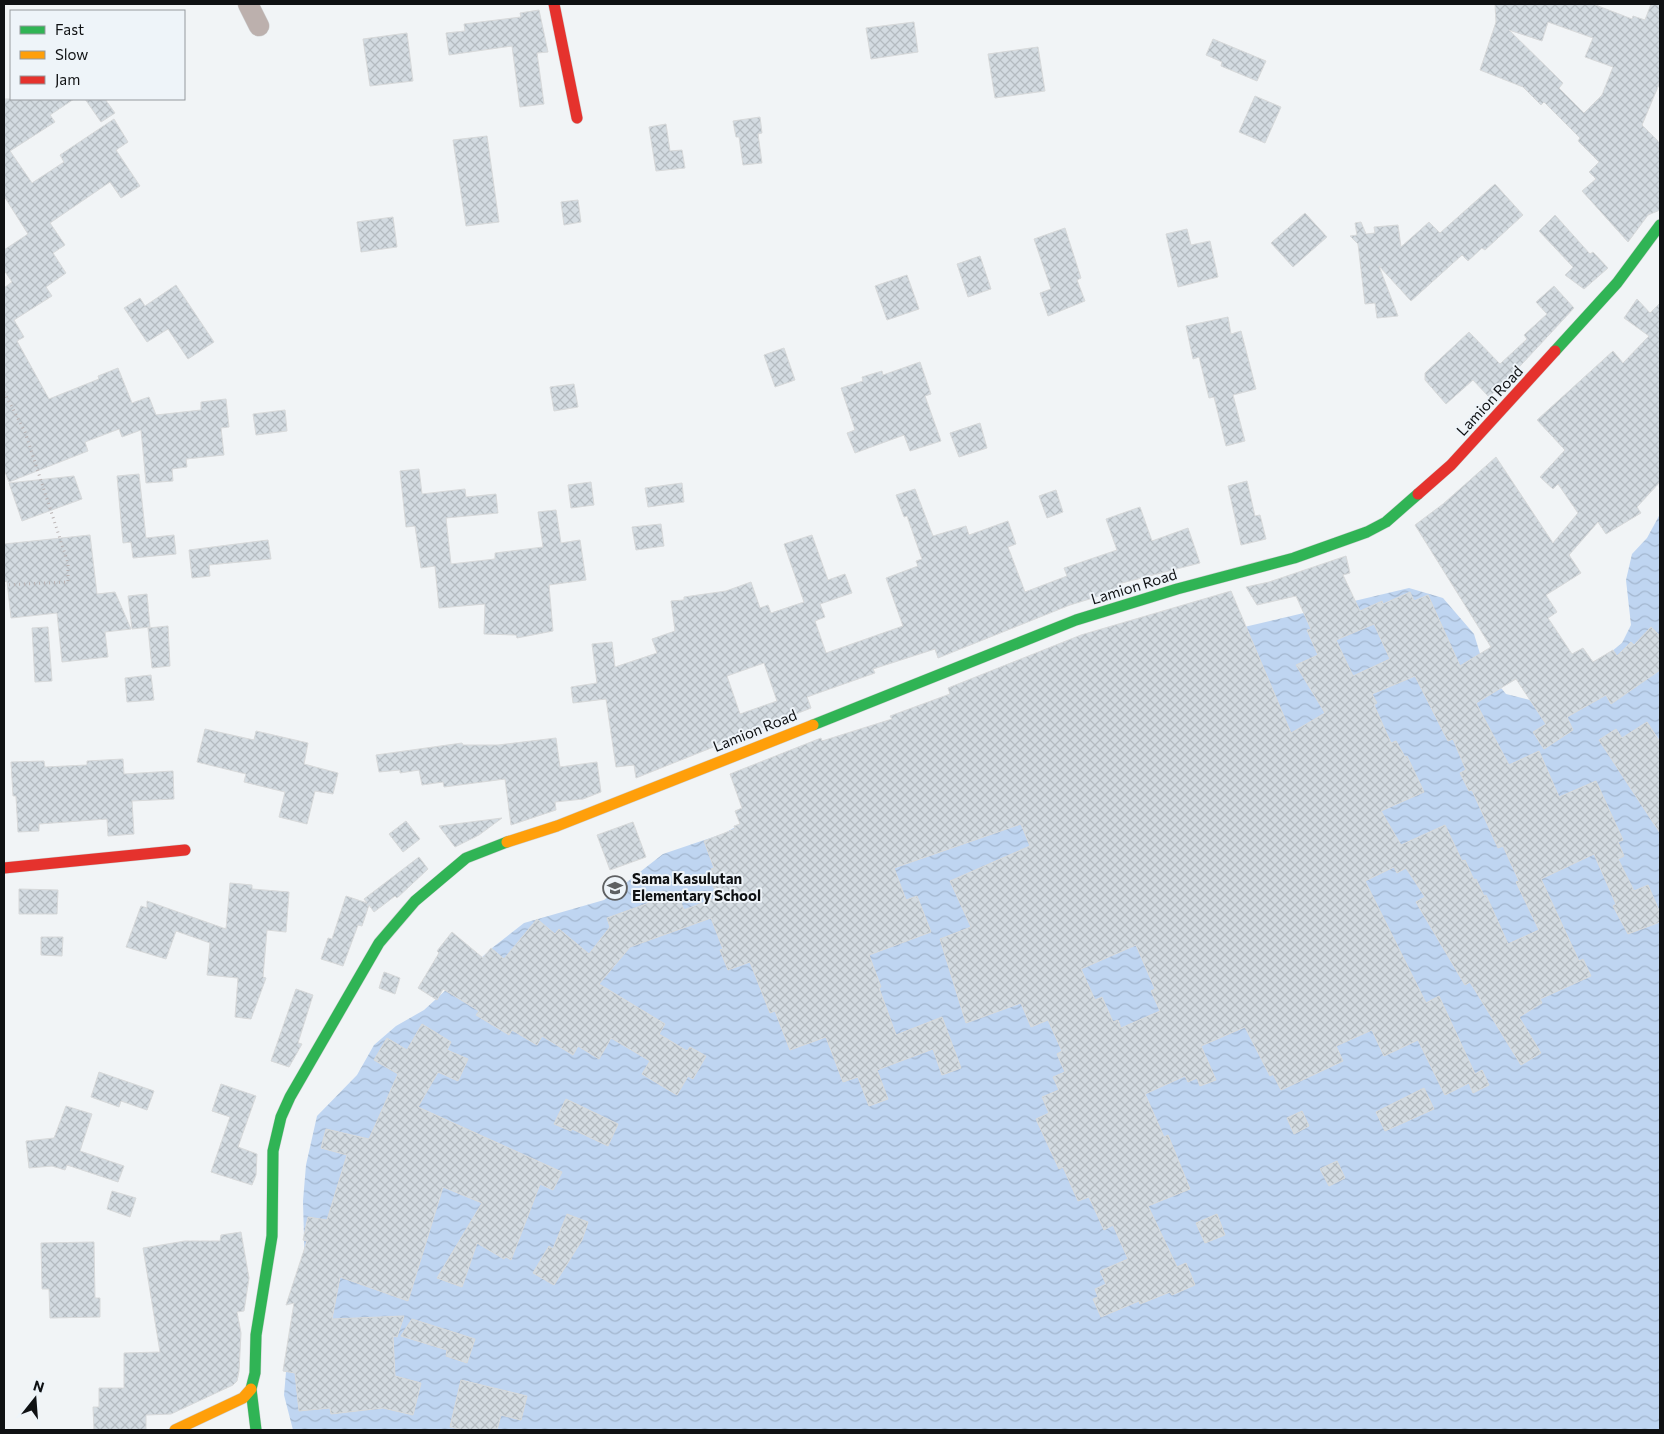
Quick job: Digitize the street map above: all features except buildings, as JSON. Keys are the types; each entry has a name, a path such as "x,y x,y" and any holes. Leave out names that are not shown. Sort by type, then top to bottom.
{"street":[{"path":"248,4 259,26"},
{"path":"554,4 577,118"},
{"name":"Lamion Road","path":"256,1430 251,1389 255,1373 256,1335 272,1236 271,1181 273,1151 281,1117 290,1097 379,943 415,901 466,858 518,838 558,826 1076,620 1177,589 1294,558 1367,532 1386,522 1450,465 1507,404 1617,283 1660,225"},
{"path":"4,868 185,850"},
{"path":"174,1430 243,1398 251,1389"}],"path":[{"path":"4,392 25,432 68,563 68,582 4,585"}],"water":[{"path":"1660,514 1660,1430 293,1430 284,1395 288,1349 305,1276 303,1201 306,1165 317,1116 357,1075 374,1045 396,1026 424,1010 492,948 524,923 604,900 663,854 725,833 830,772 1223,632 1409,588 1443,598 1474,634 1484,667 1506,694 1530,700 1601,660 1622,643 1631,625 1626,580 1632,554 1647,538"}],"traffic: fast":[{"path":"1555,351 1617,283 1660,225"},
{"path":"813,725 1076,620 1177,589 1294,558 1367,532 1386,522 1418,494"},
{"path":"256,1430 251,1389 255,1373 256,1335 272,1236 273,1151 281,1117 290,1097 379,943 415,901 466,858 507,842"}],"traffic: slow":[{"path":"507,842 557,826 813,725"},
{"path":"175,1430 243,1398 251,1389"}],"traffic: jam":[{"path":"554,4 577,118"},
{"path":"1418,494 1451,465 1555,351"},
{"path":"4,868 185,850"}],"place":[{"name":"Sama Kasulutan Elementary School","path":"615,888"}]}
